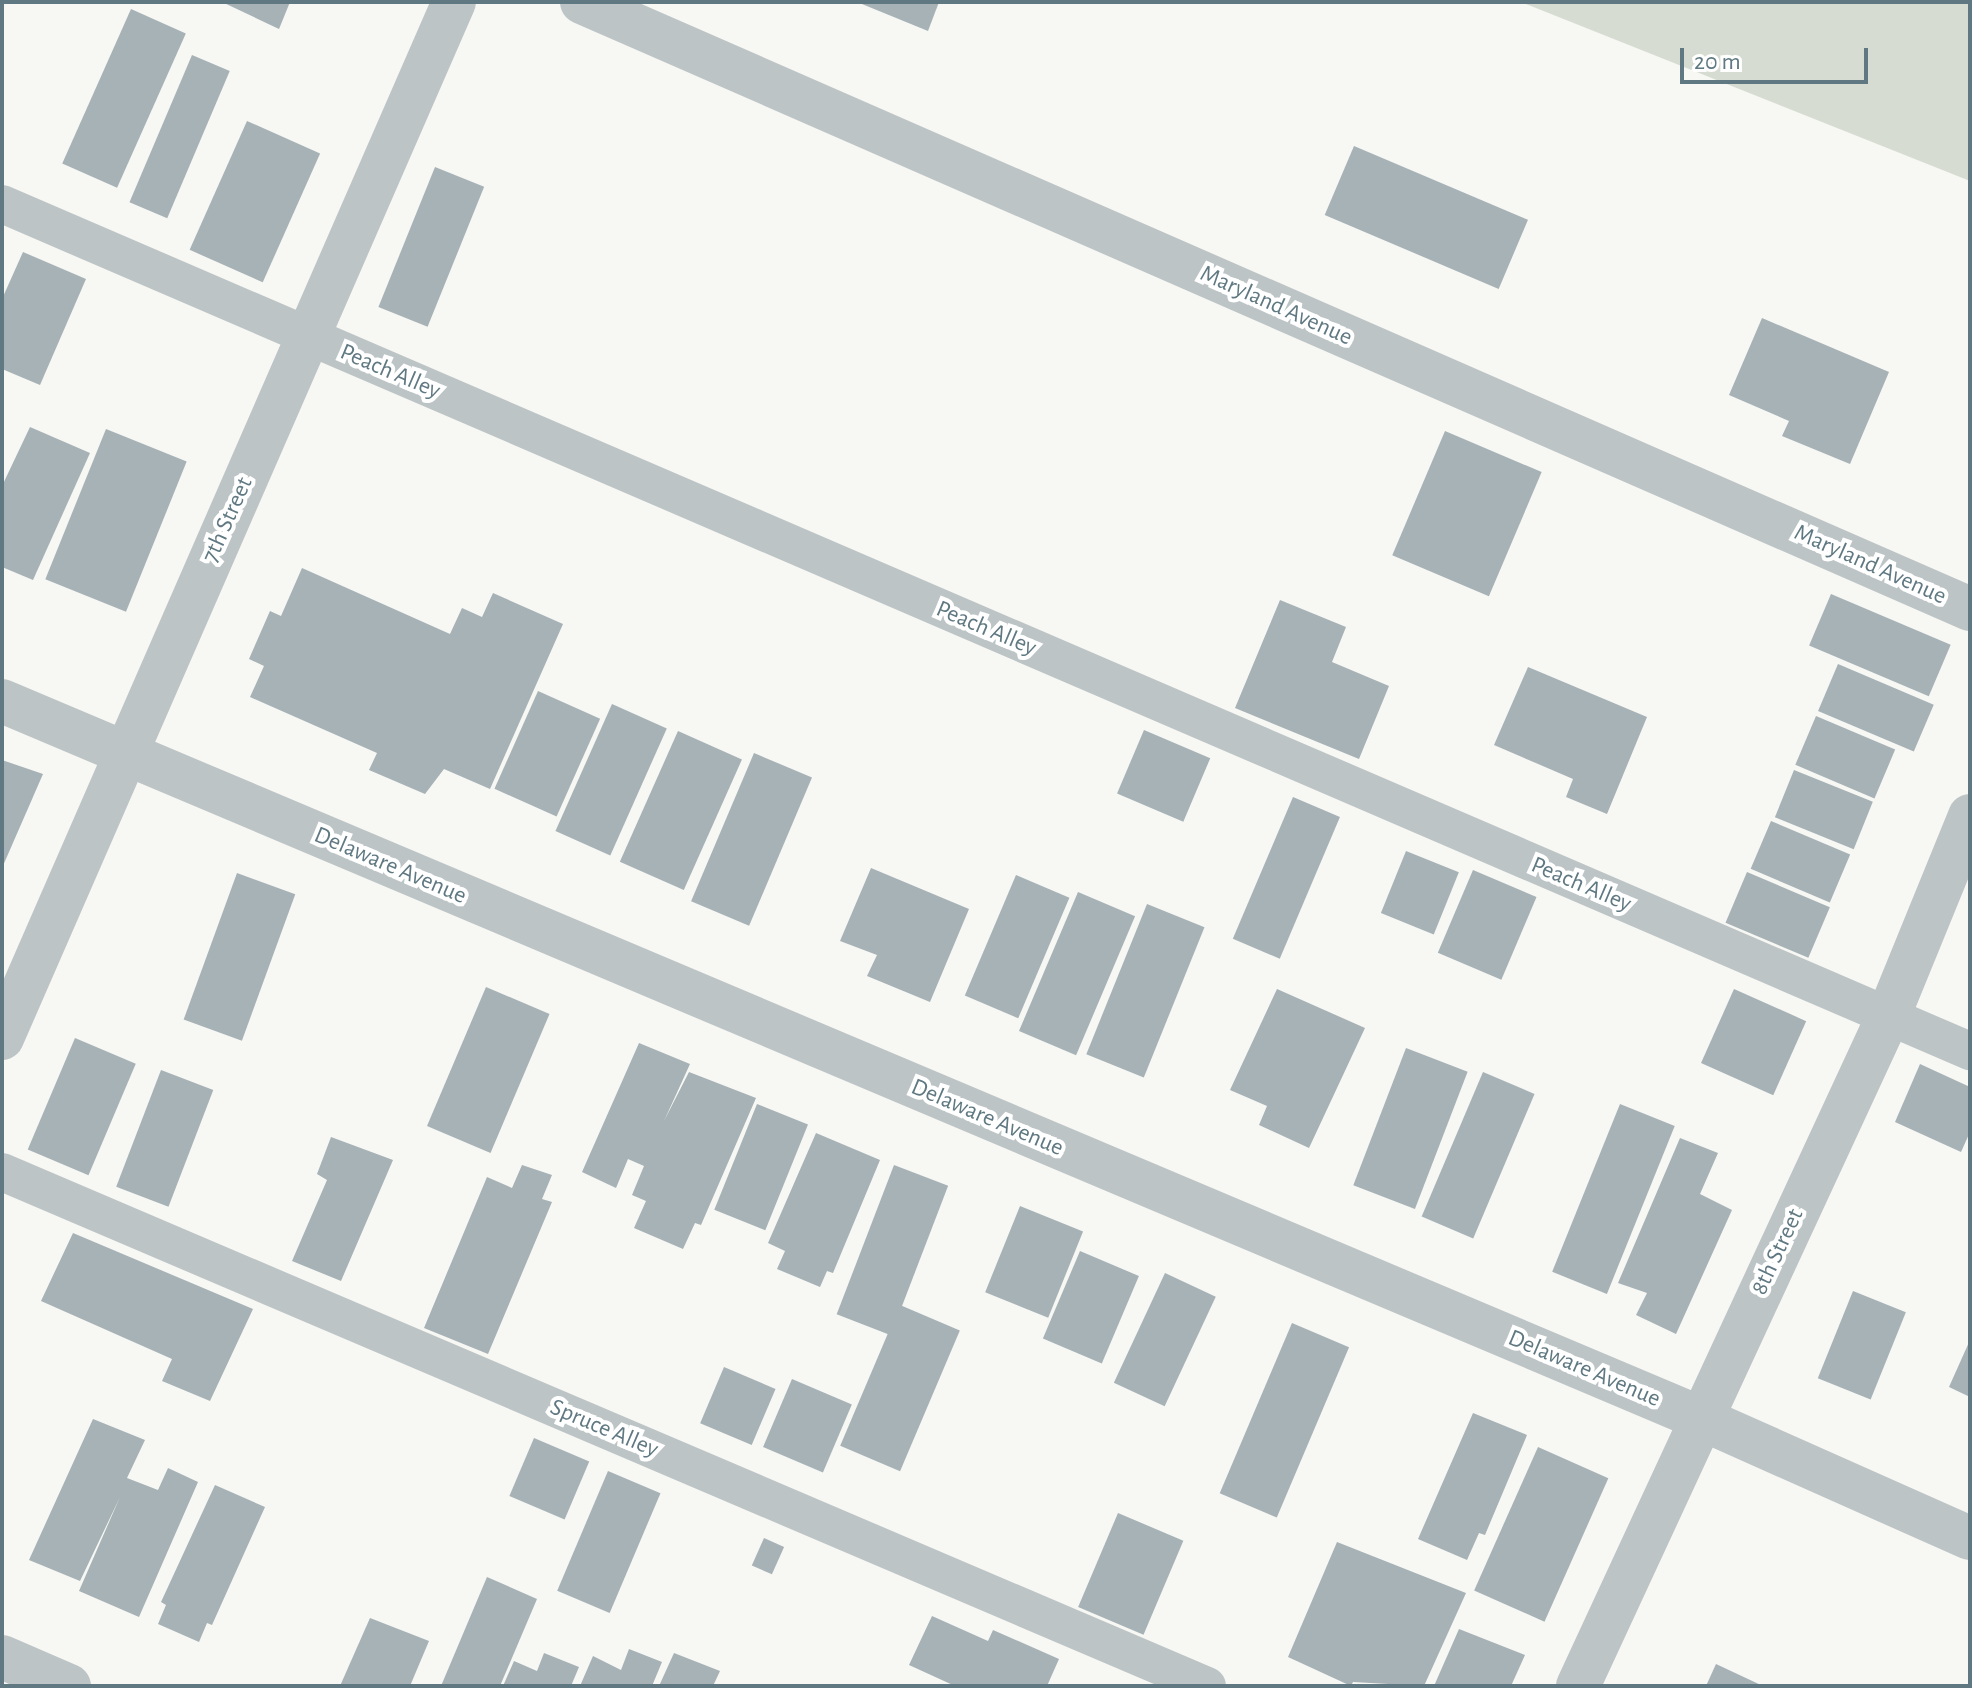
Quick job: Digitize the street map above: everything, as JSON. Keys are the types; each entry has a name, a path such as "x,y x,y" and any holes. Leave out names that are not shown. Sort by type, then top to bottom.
{"street":[{"name":"7th Street","path":"2,1038 454,2"},
{"name":"Maryland Avenue","path":"582,2 1970,609"},
{"name":"Delaware Avenue","path":"2,701 1700,1418 1970,1538"},
{"name":"8th Street","path":"1578,1686 1888,1017 1970,816"},
{"path":"2,1657 69,1686"}],"lane":[{"name":"Peach Alley","path":"2,204 1970,1051"},
{"name":"Spruce Alley","path":"2,1172 1207,1686"}],"shaded area":[{"path":"1521,2 1970,2 1970,181"}],"building":[{"path":"222,2 290,2 279,29"},
{"path":"857,2 939,2 928,31"},
{"path":"131,9 186,33 117,188 62,163"},
{"path":"192,55 230,71 167,218 129,202"},
{"path":"247,121 320,154 263,282 190,250"},
{"path":"1354,146 1528,220 1499,289 1325,215"},
{"path":"435,167 484,187 428,327 378,307"},
{"path":"23,252 86,279 40,385 2,369 2,299"},
{"path":"1762,318 1889,372 1850,464 1782,436 1789,421 1729,395"},
{"path":"30,427 90,453 33,580 2,567 2,486"},
{"path":"106,429 187,462 126,612 45,579"},
{"path":"1445,431 1542,472 1489,596 1392,555"},
{"path":"302,568 450,634 462,608 482,617 493,593 563,624 490,789 444,769 425,794 369,770 377,753 250,697 264,666 249,659 270,611 281,616"},
{"path":"1831,594 1951,645 1929,696 1809,646"},
{"path":"1280,600 1346,627 1332,662 1389,686 1359,759 1235,708"},
{"path":"1838,664 1934,705 1914,752 1818,711"},
{"path":"1528,667 1647,717 1607,814 1566,797 1573,779 1494,745"},
{"path":"538,691 600,719 557,816 494,789"},
{"path":"612,704 667,728 610,855 555,831"},
{"path":"1816,716 1895,750 1874,798 1795,765"},
{"path":"1144,730 1210,758 1183,822 1117,794"},
{"path":"678,731 742,759 684,890 620,862"},
{"path":"754,753 812,778 749,926 691,901"},
{"path":"2,760 43,774 2,868"},
{"path":"1794,770 1873,802 1854,849 1775,817"},
{"path":"1293,797 1340,817 1280,959 1233,939"},
{"path":"1771,821 1850,855 1830,902 1751,869"},
{"path":"1406,851 1459,872 1434,934 1381,913"},
{"path":"871,868 969,909 930,1002 867,976 877,955 840,941"},
{"path":"1473,870 1537,897 1501,980 1438,953"},
{"path":"1747,872 1830,907 1808,958 1726,923"},
{"path":"237,873 295,894 242,1041 184,1020"},
{"path":"1016,875 1069,898 1018,1018 965,996"},
{"path":"1078,892 1135,916 1076,1055 1019,1031"},
{"path":"1147,904 1204,927 1144,1077 1086,1054"},
{"path":"486,987 550,1014 491,1153 427,1126"},
{"path":"1277,989 1365,1028 1309,1148 1259,1125 1267,1106 1230,1090"},
{"path":"1734,989 1806,1021 1773,1095 1701,1063"},
{"path":"75,1038 136,1064 88,1175 28,1149"},
{"path":"639,1043 690,1064 664,1121 689,1072 756,1098 701,1225 695,1223 683,1249 634,1228 646,1201 632,1195 644,1166 628,1159 616,1188 582,1172"},
{"path":"1406,1048 1468,1072 1415,1209 1353,1185"},
{"path":"1920,1064 1970,1087 1970,1132 1961,1152 1895,1122"},
{"path":"161,1070 213,1090 168,1207 116,1187"},
{"path":"1483,1072 1535,1094 1473,1238 1422,1217"},
{"path":"757,1104 808,1125 765,1230 714,1210"},
{"path":"1620,1104 1675,1126 1607,1294 1552,1272"},
{"path":"816,1133 880,1160 833,1273 827,1271 820,1287 777,1269 785,1251 768,1243"},
{"path":"331,1137 393,1160 341,1281 292,1261 327,1180 317,1174"},
{"path":"1680,1138 1718,1153 1700,1194 1732,1210 1676,1334 1636,1315 1647,1293 1618,1283"},
{"path":"522,1165 552,1175 542,1199 552,1202 488,1354 424,1328 487,1177 512,1188"},
{"path":"894,1165 948,1186 891,1335 837,1314"},
{"path":"1020,1206 1083,1231 1048,1318 985,1292"},
{"path":"73,1233 253,1309 210,1401 162,1381 172,1359 41,1301"},
{"path":"1080,1251 1139,1276 1102,1363 1043,1338"},
{"path":"1165,1273 1216,1297 1165,1406 1114,1383"},
{"path":"1853,1291 1906,1312 1871,1400 1818,1378"},
{"path":"900,1305 960,1330 900,1471 840,1446"},
{"path":"1292,1323 1349,1347 1277,1518 1220,1493"},
{"path":"1970,1340 1970,1397 1949,1387"},
{"path":"724,1367 776,1389 752,1445 700,1423"},
{"path":"792,1379 852,1404 823,1473 763,1447"},
{"path":"1473,1413 1527,1435 1485,1535 1479,1533 1467,1560 1418,1539"},
{"path":"93,1419 145,1440 127,1478 158,1490 168,1468 198,1482 139,1617 79,1591 120,1497 80,1581 29,1560"},
{"path":"534,1438 589,1461 565,1519 509,1496"},
{"path":"1538,1447 1608,1478 1544,1622 1474,1590"},
{"path":"608,1471 660,1493 610,1613 557,1591"},
{"path":"215,1485 265,1507 212,1625 207,1623 199,1642 158,1624 166,1605 161,1602"},
{"path":"1118,1513 1183,1541 1144,1635 1078,1607"},
{"path":"764,1538 784,1547 772,1574 752,1565"},
{"path":"1337,1542 1466,1593 1424,1686 1353,1682 1351,1686 1288,1657"},
{"path":"487,1577 537,1599 500,1686 441,1686"},
{"path":"932,1616 988,1641 993,1630 1059,1659 1047,1686 955,1686 909,1665"},
{"path":"370,1618 429,1641 410,1686 340,1686"},
{"path":"1459,1629 1525,1655 1511,1686 1434,1686"},
{"path":"629,1649 662,1662 652,1686 580,1686 593,1656 621,1670"},
{"path":"544,1653 579,1667 571,1686 503,1686 514,1661 537,1671"},
{"path":"674,1653 720,1671 713,1686 659,1686"},
{"path":"1716,1664 1763,1686 1706,1686"}]}
